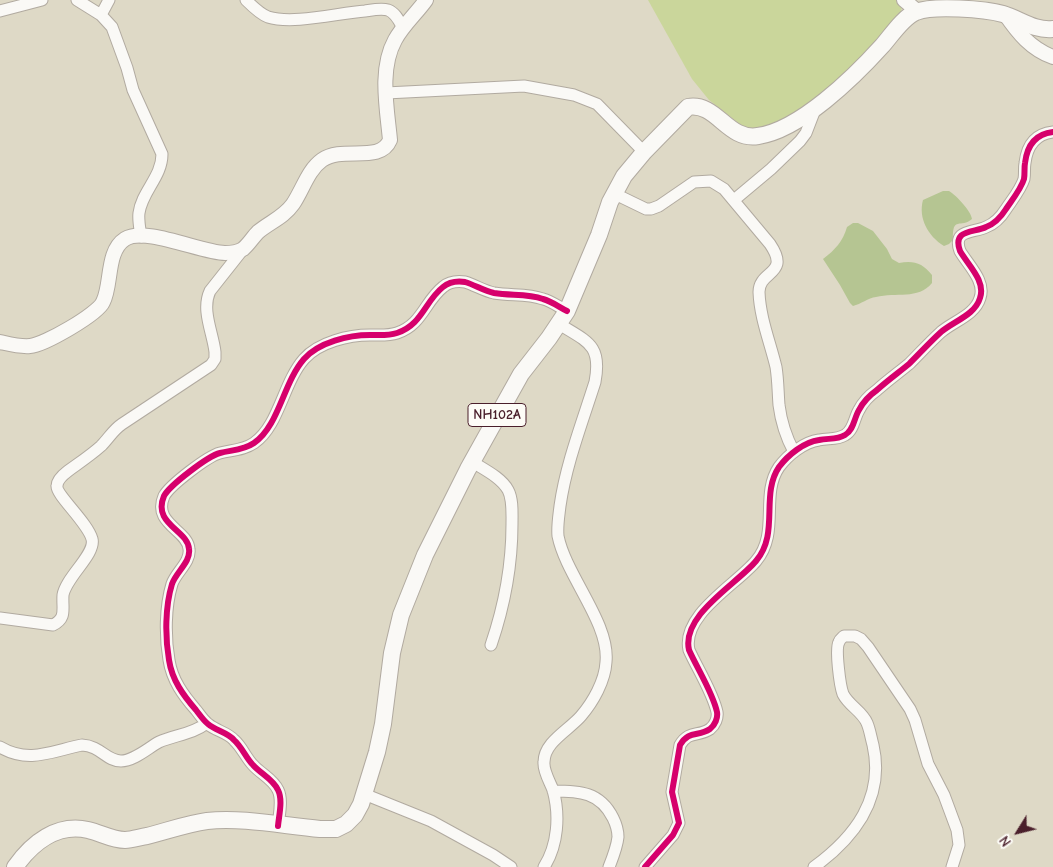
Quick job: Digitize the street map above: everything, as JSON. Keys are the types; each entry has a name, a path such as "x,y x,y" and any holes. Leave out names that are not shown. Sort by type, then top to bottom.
{"highway":[{"path":"917,11 930,9 969,10 1004,14 1029,26 1053,29"},
{"name":"NH102A","path":"15,867 24,855 40,840 56,833 73,829 88,830 126,840 205,822 222,820 320,829 336,829 346,824 355,815 364,794 384,724 392,653 401,616 425,555 471,462 521,374 563,318 592,254 613,193 624,176 644,152 688,107 704,108 735,132 745,137 759,136 777,130 816,108 846,84 863,68 903,21 917,11"}],"main road":[{"path":"0,342 30,346 41,344 67,330 97,310 103,304 106,296 113,256 125,239 141,237 170,240 220,253 237,252 244,248 256,234 283,215 301,192 314,167 324,159 344,154 376,153 388,146 390,140 386,93 387,65 390,51 395,39 426,0"},
{"path":"904,0 917,11"},
{"path":"1004,14 1031,46 1053,57"}],"street":[{"path":"0,11 42,0"},
{"path":"77,0 102,15 112,27 133,90 162,154 162,165 142,202 139,213 141,237"},
{"path":"102,15 109,0"},
{"path":"246,0 267,17 287,19 312,18 349,12 389,10 397,16 403,28"},
{"path":"386,93 524,86 574,95 597,104 644,152"},
{"path":"734,200 771,169 806,134 816,108"},
{"path":"646,867 674,835 679,823 672,792 680,745 689,735 702,733 710,729 716,720 717,713 713,702 689,650 691,628 716,598 751,567 762,553 768,541 774,480 779,468 794,452 814,440 839,438 852,429 859,409 872,394 909,363 942,331 974,310 980,300 982,288 960,251 960,239 966,232 986,228 1000,218 1024,180 1028,148 1040,135 1053,132"},
{"path":"613,193 646,209 651,209 659,206 688,185 699,181 717,184 734,200 770,244 776,256 777,265 775,271 760,283 760,300 765,328 776,368 783,422 789,443 794,452"},
{"path":"0,618 53,625 59,622 63,616 64,590 68,581 92,547 92,540 79,516 58,493 57,486 59,480 64,474 98,449 118,427 163,395 211,365 215,359 215,352 206,307 207,299 210,291 244,248"},
{"path":"278,826 279,791 274,784 252,765 236,741 219,729 206,723 179,688 173,676 169,660 167,629 170,591 176,575 187,561 190,546 173,529 162,512 162,502 166,493 203,461 221,453 245,448 264,434 271,423 290,380 311,353 328,344 346,338 394,334 405,331 421,316 444,287 453,282 465,282 496,293 522,294 544,299 594,350 597,356 595,382 566,475 558,535 562,550 606,646 606,663 602,680 592,700 580,716 546,751 543,764 556,805 556,836 551,856 544,867"},
{"path":"471,462 499,480 508,490 512,506 512,548 508,587 491,645"},
{"path":"814,867 827,858 862,820 870,804 873,790 875,755 870,729 862,715 842,692 838,643 844,636 849,635 860,639 868,647 897,688 915,720 928,764 944,795 957,830 959,845 952,867"},
{"path":"0,747 23,756 33,756 82,745 90,745 109,758 121,761 172,737 194,731 206,723"},
{"path":"553,791 580,792 593,796 602,802 608,810 618,835 609,867"},
{"path":"364,794 431,821 511,867"}],"green space":[{"path":"648,0 898,0 902,6 901,12 882,40 856,68 801,110 765,130 746,129 709,100 692,79"},
{"path":"943,191 949,191 956,196 972,219 956,225 953,232 953,240 944,246 929,232 922,213 923,200"},
{"path":"853,223 858,223 873,231 892,259 899,263 917,263 925,268 932,275 932,283 920,292 873,298 853,306 823,259 838,245 847,227"}],"cycle path":[{"path":"645,867 673,835 679,823 672,792 680,745 690,735 710,729 717,717 712,697 689,650 689,637 693,625 712,601 747,570 763,550 769,526 771,490 779,467 787,458 808,443 839,438 848,433 857,413 869,396 909,364 941,332 974,309 980,298 981,285 960,251 959,239 966,233 989,226 1000,217 1023,183 1026,157 1030,146 1041,135 1053,132"},
{"path":"278,826 280,798 276,786 253,765 231,737 205,721 175,681 170,667 166,622 168,602 172,584 186,563 189,549 187,542 166,520 162,506 164,496 181,478 207,459 214,455 238,450 254,443 269,426 297,369 310,353 326,344 344,338 397,333 418,319 437,293 448,284 465,282 494,293 537,297 567,311"}]}
